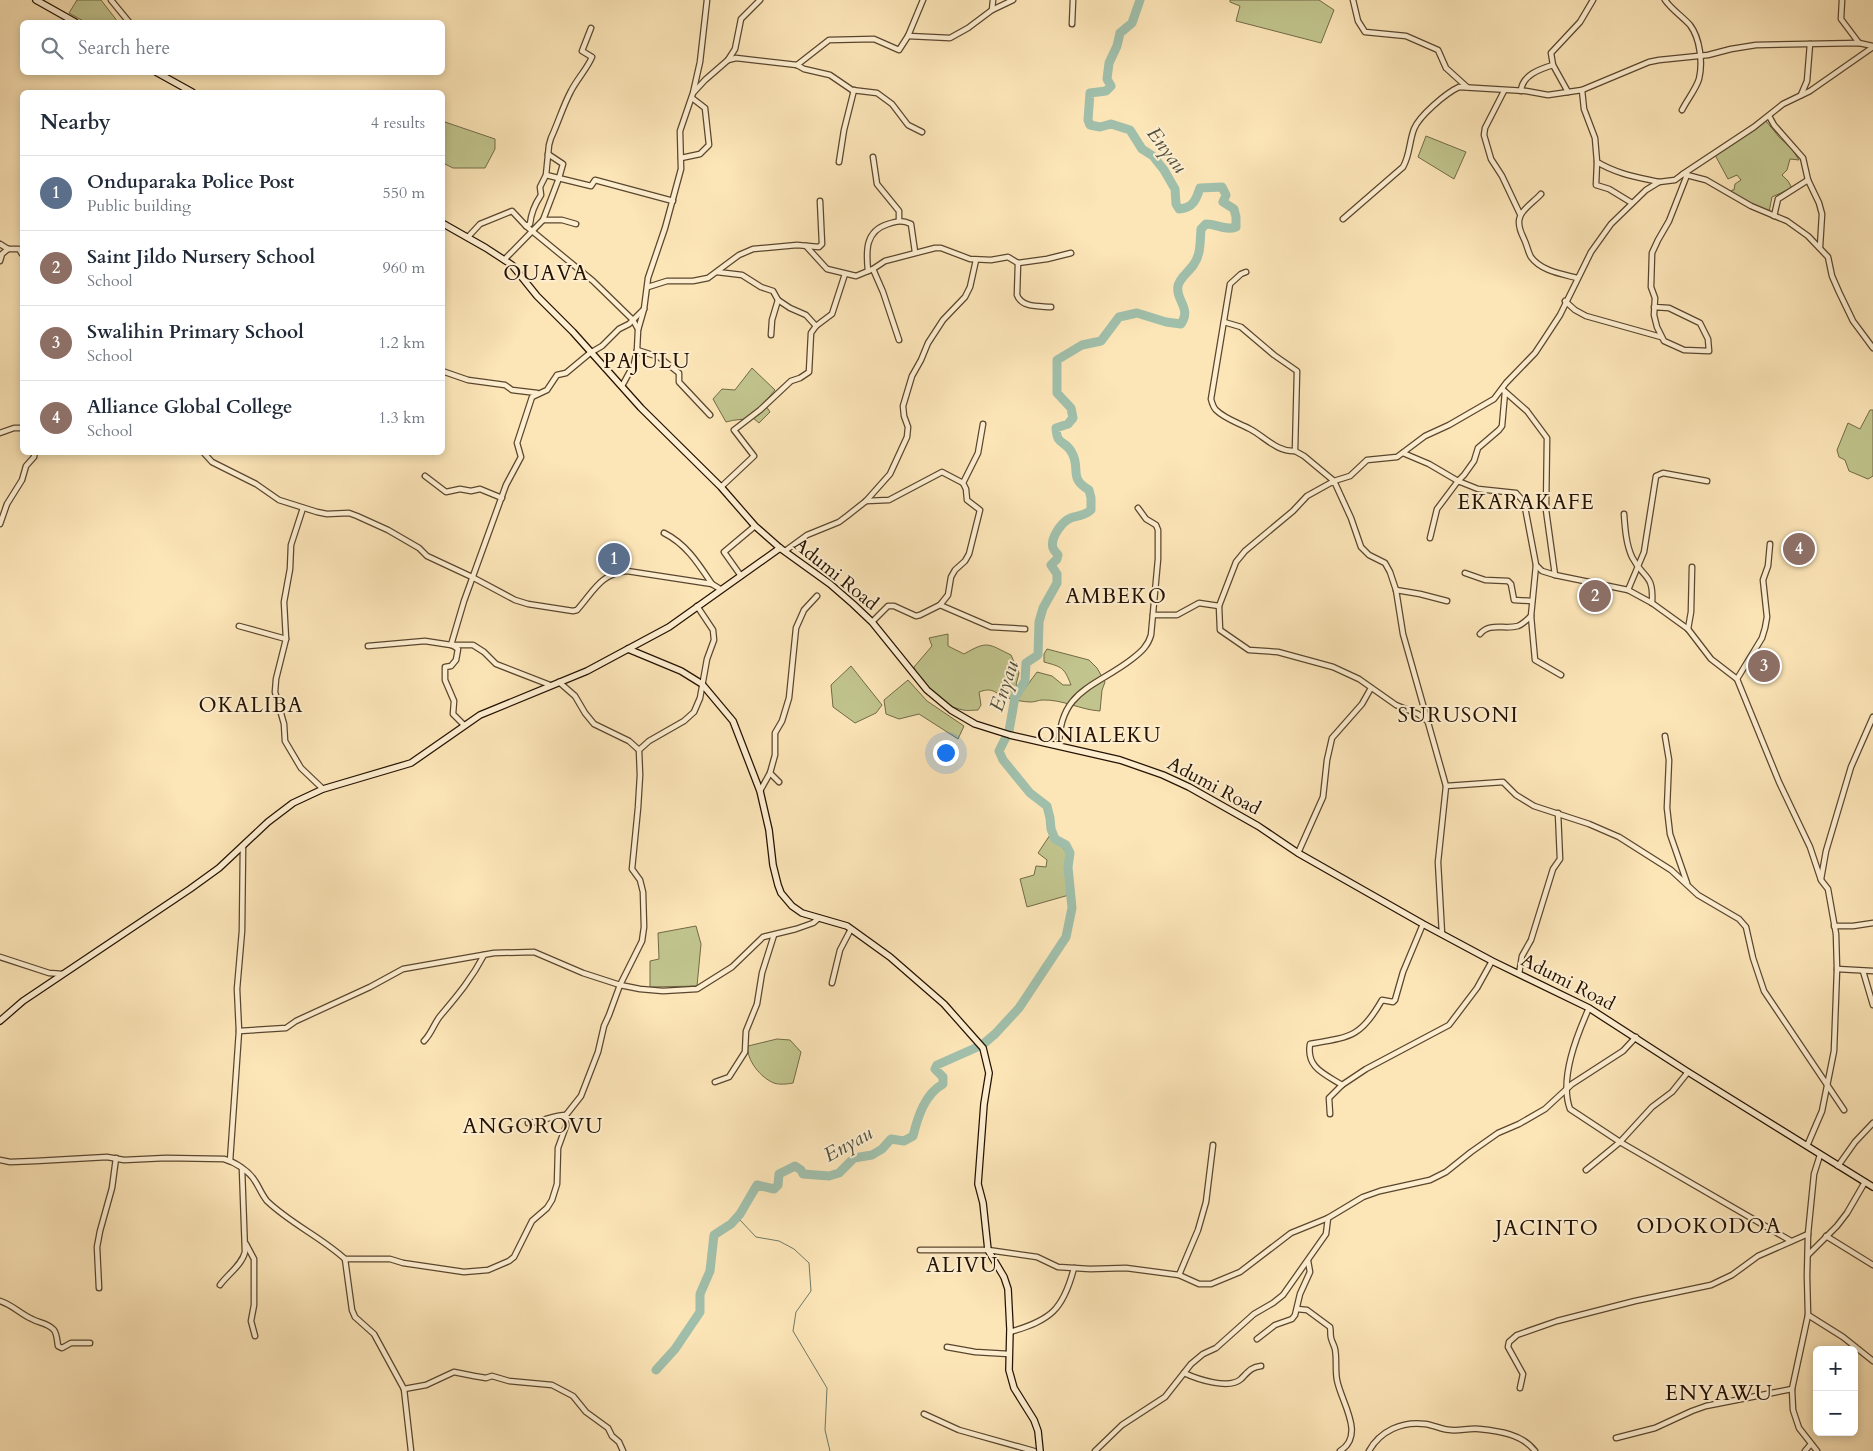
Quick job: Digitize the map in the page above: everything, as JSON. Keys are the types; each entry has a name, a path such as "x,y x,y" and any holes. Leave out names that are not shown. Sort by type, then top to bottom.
{"street":[{"path":"36,0 71,20"},
{"path":"111,0 127,20"},
{"path":"622,386 634,364 638,330 644,310 648,278 673,201 681,168 680,131 692,96 700,62 707,0"},
{"path":"692,96 705,80 728,60 735,49 741,18 760,0"},
{"path":"798,65 829,40 874,39 899,50 908,36 923,0"},
{"path":"992,10 993,0"},
{"path":"908,36 950,38 963,32 992,10 1013,0"},
{"path":"1072,24 1073,0"},
{"path":"1353,0 1358,21 1365,32 1406,36 1438,50 1446,68 1468,88"},
{"path":"1568,92 1553,65 1551,58 1553,50 1580,22 1593,0"},
{"path":"1665,0 1671,9 1692,29 1699,46 1699,80 1682,110"},
{"path":"1842,0 1841,19 1859,43"},
{"path":"526,226 530,224 531,215 541,195 540,187 546,175 551,138 570,92 581,73 589,65 592,57 582,51 591,28"},
{"path":"1343,219 1402,166 1406,159 1414,130 1423,116 1450,92 1459,88 1548,94 1582,90 1649,62 1700,56 1744,46 1859,43 1873,47"},
{"path":"1801,95 1807,80 1810,44"},
{"path":"1597,162 1610,170 1632,177 1659,182 1672,181 1685,175 1790,99 1810,91 1873,47"},
{"path":"728,60 736,58 798,65 811,71 828,74 854,90 877,93 892,104 908,125 922,132"},
{"path":"1521,91 1523,83 1530,76 1539,70 1553,65"},
{"path":"161,75 188,90"},
{"path":"839,162 844,130 854,90"},
{"path":"1582,90 1587,120 1594,138 1597,162 1596,185 1608,189 1632,203"},
{"path":"1504,91 1485,128 1484,135 1490,159 1502,176 1520,214 1519,226 1532,259 1554,272 1577,278"},
{"path":"681,158 700,154 709,145 705,108 692,96"},
{"path":"1768,116 1804,158 1808,180 1822,214 1820,247"},
{"path":"504,260 543,220 560,178 563,164 548,154"},
{"path":"873,157 877,184 899,211 899,221"},
{"path":"546,175 591,186 594,180 673,201"},
{"path":"1685,175 1706,180 1751,206 1787,221 1820,247 1830,261 1834,281 1854,321 1873,348"},
{"path":"1661,337 1655,322 1655,298 1651,287 1652,254 1669,222 1685,175"},
{"path":"1774,216 1778,199 1808,180"},
{"path":"1426,720 1418,714 1396,706 1349,674 1318,661 1278,652 1246,649 1220,630 1219,606 1238,560 1307,496 1334,480 1350,476 1367,460 1394,458 1403,454 1411,445 1425,436 1449,425 1494,399 1503,391 1535,353 1560,315 1565,301 1591,252 1610,224 1646,190 1659,182"},
{"path":"1520,214 1541,194"},
{"path":"648,287 667,281 703,280 713,276 739,255 753,249 797,245 821,246 820,202"},
{"path":"468,237 480,224 512,211 526,226 592,281 633,320 638,330"},
{"path":"543,220 562,220 576,224"},
{"path":"899,340 883,292 871,270 867,249 871,234 884,225 899,221 912,225 915,252"},
{"name":"Adumi Road","path":"445,225 512,265 537,296 573,332 640,408 720,487 755,526 782,550 830,584 872,622 936,699 975,724 1008,734 1120,760 1189,786 1258,826 1298,853 1423,924 1492,961 1589,1008 1873,1187"},
{"path":"0,244 8,249 19,249 20,251"},
{"path":"806,246 827,269 856,276 871,270 885,261 915,252 941,248 976,260 1008,257 1018,263 1071,253"},
{"path":"0,261 2,254 8,249"},
{"path":"0,1021 23,1001 219,868 268,822 293,803 322,789 410,763 439,745 480,715 587,670 669,627 720,589 807,535 838,522 866,501 890,474 906,441 908,427 903,406 912,376 926,346 943,320 965,297 970,287 976,260"},
{"path":"1018,263 1017,295 1019,300 1034,306 1051,307"},
{"path":"717,272 742,275 761,287 773,291 778,300 806,315 816,326"},
{"path":"1246,272 1230,284 1211,399 1212,404 1215,410 1253,430 1270,443 1283,450 1295,451 1304,456 1334,480 1351,518 1361,548 1369,555 1385,563 1390,572 1396,590 1403,634 1446,786 1438,862 1442,934"},
{"path":"720,487 754,456 734,430 760,410 791,381 809,372 810,336 816,326 832,314 845,274"},
{"path":"771,335 772,320 778,300"},
{"path":"1565,301 1575,310 1586,316 1661,337 1671,345 1684,350 1710,351 1708,339 1700,323 1670,308 1654,307"},
{"path":"451,645 472,577 502,498 521,457 517,443 532,397 547,390 557,375 566,373 590,353 602,346 619,329 644,310"},
{"path":"1224,322 1241,327 1274,355 1297,370 1295,451"},
{"path":"637,350 659,356 679,373 679,382 710,415"},
{"path":"445,372 468,380 505,385 512,390 539,393"},
{"path":"1430,538 1437,509 1474,461 1478,448 1501,429 1503,391"},
{"path":"1503,391 1527,411 1547,438 1546,510 1555,575"},
{"path":"963,483 978,453 983,424"},
{"path":"0,433 20,428"},
{"path":"1403,454 1429,464 1458,481 1478,489 1509,491 1520,496 1526,508 1536,565 1531,616 1535,660 1561,675"},
{"path":"0,524 8,504 22,480 26,466 34,455"},
{"path":"206,455 212,462 256,484 279,500 327,514 357,516 388,530 419,548 427,556 516,600 528,604 573,612 579,608 598,584 606,577 617,573 627,572 712,584"},
{"path":"866,501 889,500 942,472 963,483 966,489 967,500 980,510 969,554 965,561 955,570 948,594 940,605 916,616 894,606 888,606 872,622"},
{"path":"1628,590 1644,552 1656,476 1663,473 1707,481"},
{"path":"425,476 446,492 460,489 471,491 480,489 502,498"},
{"path":"303,508 291,545 290,569 284,602 286,639 276,679 275,692 284,724 285,741 300,768 322,789"},
{"path":"1059,746 1060,732 1065,715 1076,696 1090,685 1115,672 1143,650 1152,635 1158,559 1157,527 1146,519 1138,508"},
{"path":"1624,514 1628,546 1638,567 1647,574 1653,590 1652,603"},
{"path":"741,576 724,552 755,526"},
{"path":"664,533 686,548 712,584 720,589"},
{"path":"1737,679 1762,638 1765,628 1763,580 1768,566 1770,544"},
{"path":"1536,565 1542,570 1555,575 1628,590 1652,603 1688,629 1711,659 1737,679 1779,782 1810,847 1821,880 1828,889 1834,926 1837,969 1834,1051 1822,1111 1807,1146"},
{"path":"1688,629 1691,612 1692,566"},
{"path":"1465,573 1485,580 1508,581 1511,584 1514,600 1532,601"},
{"path":"1396,590 1448,601"},
{"path":"760,791 770,773 775,755 775,732 782,721 789,698 796,628 806,608 817,596"},
{"path":"1153,615 1177,615 1199,603 1219,606"},
{"path":"940,605 991,627 1025,630"},
{"path":"0,1160 10,1162 54,1161 95,1157 124,1160 166,1158 230,1160 254,1178 268,1202 299,1227 331,1247 345,1259 390,1259 414,1265 464,1272 488,1270 509,1261 514,1257 532,1221 547,1208 552,1200 557,1184 558,1148 566,1126 566,1115 581,1096 598,1052 604,1026 620,985 642,941 644,927 643,892 640,880 632,869 638,808 639,750 649,741 684,721 694,712 700,698 714,640 713,630 698,606"},
{"path":"1480,634 1494,626 1504,628 1520,625 1531,616"},
{"path":"239,626 286,639"},
{"path":"368,646 424,641 451,645 473,644 496,664 550,685"},
{"path":"451,645 454,645 458,650 456,660 451,666 445,667 445,680 454,701 454,714 464,725"},
{"path":"628,648 681,671 702,684 733,721 760,791 769,830 773,865 782,893 797,911 839,922 890,957 944,1004 983,1048 989,1073 977,1176 983,1203 988,1250 1004,1277 1008,1289 1010,1377 1014,1388 1034,1420 1038,1431 1040,1451"},
{"path":"559,682 575,696 584,713 594,724 629,741 639,750"},
{"path":"1298,853 1323,797 1327,760 1332,738 1362,704 1372,688"},
{"path":"1821,880 1826,851 1851,767 1873,717"},
{"path":"1665,736 1669,760 1667,808 1670,834 1688,886"},
{"path":"770,773 779,782"},
{"path":"1446,786 1503,782 1516,795 1534,806 1558,813 1619,837 1671,870 1698,895 1733,914 1746,927 1753,958 1764,991 1844,1110"},
{"path":"1519,974 1522,956 1531,940 1553,869 1560,859 1558,813"},
{"path":"230,1160 239,1031 237,989 242,932 243,846"},
{"path":"239,1031 286,1028 296,1021 370,987 403,969 484,955 534,952 565,966 620,985 663,991 697,989 732,967 760,939 813,923 819,918"},
{"path":"1834,926 1873,923"},
{"path":"1342,1085 1316,1068 1311,1062 1310,1044 1334,1040 1357,1031 1368,1022 1382,1000 1393,1002 1396,1000 1403,972 1423,924"},
{"path":"832,982 840,950 851,929"},
{"path":"715,1082 729,1077 745,1052 746,1031 757,1004 762,973 774,935"},
{"path":"424,1041 430,1035 439,1017 468,982 484,955"},
{"path":"0,957 49,972 63,974"},
{"path":"1330,1114 1329,1098 1342,1085 1370,1066 1449,1025 1477,988 1492,961"},
{"path":"1837,969 1873,971"},
{"path":"1863,971 1873,1006"},
{"path":"1589,1008 1576,1037 1567,1089 1570,1109 1620,1142 1791,1241"},
{"path":"920,1250 988,1250 1037,1257 1058,1267 1126,1268 1179,1275 1206,1285 1226,1279 1254,1262 1291,1233 1328,1218 1372,1193 1430,1180 1446,1172 1498,1134 1545,1109 1567,1089 1623,1051 1636,1037"},
{"path":"1586,1170 1620,1142 1652,1106 1672,1092 1688,1072"},
{"path":"528,1124 555,1116 566,1115"},
{"path":"1838,1166 1855,1142 1873,1123"},
{"path":"1179,1275 1198,1230 1206,1202 1213,1145"},
{"path":"1817,1451 1799,1428 1793,1410 1792,1389 1808,1315 1808,1234 1814,1174 1820,1155"},
{"path":"99,1288 98,1247 100,1231 112,1188 116,1158"},
{"path":"220,1285 225,1277 244,1258 246,1244 242,1169"},
{"path":"1808,1255 1847,1213 1865,1182"},
{"path":"1094,1451 1122,1425 1165,1397 1191,1364 1203,1354 1216,1348 1254,1314 1283,1295 1326,1234 1328,1218"},
{"path":"1520,1388 1523,1374 1508,1347 1508,1342 1517,1335 1585,1313 1711,1285 1732,1275 1758,1256 1808,1234"},
{"path":"1826,1236 1873,1264"},
{"path":"246,1244 254,1259 252,1321 255,1336"},
{"path":"345,1259 352,1310 355,1317 374,1334 404,1389 411,1451"},
{"path":"1257,1338 1292,1318 1310,1272 1308,1261"},
{"path":"1010,1332 1042,1321 1059,1306 1068,1290 1074,1268"},
{"path":"0,1301 12,1306 26,1316 48,1325 56,1334 58,1346 62,1348 71,1343 90,1343"},
{"path":"1297,1309 1307,1310 1330,1327 1335,1351 1337,1378 1352,1428 1350,1441 1340,1451"},
{"path":"1808,1315 1843,1337 1873,1361"},
{"path":"947,1347 975,1352 1009,1354"},
{"path":"1184,1373 1201,1380 1228,1383 1236,1382 1248,1370 1261,1366"},
{"path":"404,1389 426,1385 454,1372 486,1378 492,1376 509,1381 552,1385 573,1396 586,1412 608,1428 612,1436 619,1442 623,1451"},
{"path":"1616,1438 1655,1428 1692,1410 1706,1406 1792,1389"},
{"path":"924,1414 972,1434 1034,1451"},
{"path":"1369,1451 1385,1432 1396,1427 1424,1423 1447,1430 1478,1429 1512,1434 1526,1441 1535,1451"},
{"path":"1805,1451 1811,1444"}],"green space":[{"path":"77,0 101,0 116,20 81,20 69,13"},
{"path":"1230,0 1319,0 1334,10 1321,43 1236,21 1240,6 1230,2"},
{"path":"1766,121 1792,149 1799,160 1790,159 1787,170 1782,175 1792,188 1772,197 1769,212 1730,194 1734,190 1735,184 1741,180 1737,175 1728,179 1715,155"},
{"path":"445,122 495,139 495,149 485,168 453,168 445,164"},
{"path":"1426,136 1466,152 1454,179 1418,157"},
{"path":"752,368 775,390 764,403 770,412 759,423 753,418 726,422 713,399 722,389 735,390"},
{"path":"1870,410 1873,410 1873,476 1868,479 1849,471 1845,460 1839,457 1837,450 1848,423 1860,429"},
{"path":"948,634 948,646 964,654 983,645 988,645 1011,655 1019,673 1016,685 1023,691 1037,672 1052,676 1063,685 1071,685 1062,669 1044,662 1044,654 1047,649 1089,660 1097,668 1105,682 1102,690 1100,711 1049,700 1019,701 1004,697 992,690 979,692 981,705 978,710 963,710 947,704 927,688 914,667 932,646 929,638"},
{"path":"851,666 882,705 876,713 855,723 833,707 831,685"},
{"path":"908,680 927,701 964,726 958,739 919,714 899,719 886,714 884,700"},
{"path":"1050,835 1063,847 1067,855 1065,867 1069,895 1027,907 1020,879 1034,875 1036,866 1046,867 1047,860 1038,853"},
{"path":"696,926 701,944 697,986 650,987 650,961 659,959 658,933"},
{"path":"777,1039 790,1040 801,1052 793,1083 778,1084 769,1081 755,1068 749,1057 748,1046"}],"waterway":[{"name":"Enyau","path":"656,1370 675,1349 700,1312 700,1294 710,1271 714,1235 731,1224 740,1214 757,1185 774,1189 778,1185 779,1174 795,1166 803,1174 829,1176 839,1173 854,1158 872,1155 882,1149 891,1139 904,1141 913,1136 923,1106 931,1094 943,1084 943,1077 935,1069 937,1065 982,1045 995,1034 1019,1008 1066,937 1072,908 1068,867 1070,853 1066,845 1055,839 1051,829 1047,806 1030,793 1003,760 999,751 1009,731 1015,697 1025,681 1026,663 1038,655 1039,622 1043,608 1057,583 1057,574 1051,565 1058,555 1054,551 1052,544 1054,537 1061,525 1067,520 1091,510 1089,490 1079,481 1072,453 1060,441 1057,434 1056,428 1068,424 1073,418 1071,408 1057,393 1057,360 1082,345 1101,341 1119,317 1137,313 1166,322 1181,324 1185,313 1179,296 1178,286 1198,256 1201,229 1206,224 1228,228 1236,227 1234,209 1223,202 1226,195 1222,187 1200,188 1193,203 1188,207 1179,209 1176,204 1175,189 1164,170 1153,156 1142,149 1130,130 1111,124 1100,127 1090,125 1088,120 1090,93 1106,91 1111,86 1107,79 1109,63 1117,46 1120,33 1132,23 1140,0"},
{"path":"740,1214 740,1220 756,1237 779,1241 794,1249 809,1263 811,1291 796,1312 793,1331 827,1388 825,1430 830,1451"}],"place":[{"name":"Alliance Global College","path":"1799,549"},
{"name":"Onduparaka Police Post","path":"614,559"},
{"name":"Saint Jildo Nursery School","path":"1595,596"},
{"name":"Swalihin Primary School","path":"1764,666"}],"district":[{"name":"OUAVA","path":"546,273"},
{"name":"PAJULU","path":"647,361"},
{"name":"EKARAKAFE","path":"1526,502"},
{"name":"AMBEKO","path":"1116,596"},
{"name":"OKALIBA","path":"251,705"},
{"name":"SURUSONI","path":"1458,715"},
{"name":"ONIALEKU","path":"1099,735"},
{"name":"ANGOROVU","path":"533,1126"},
{"name":"ODOKODOA","path":"1709,1226"},
{"name":"JACINTO","path":"1547,1228"},
{"name":"ALIVU","path":"962,1265"},
{"name":"ENYAWU","path":"1719,1393"}]}
